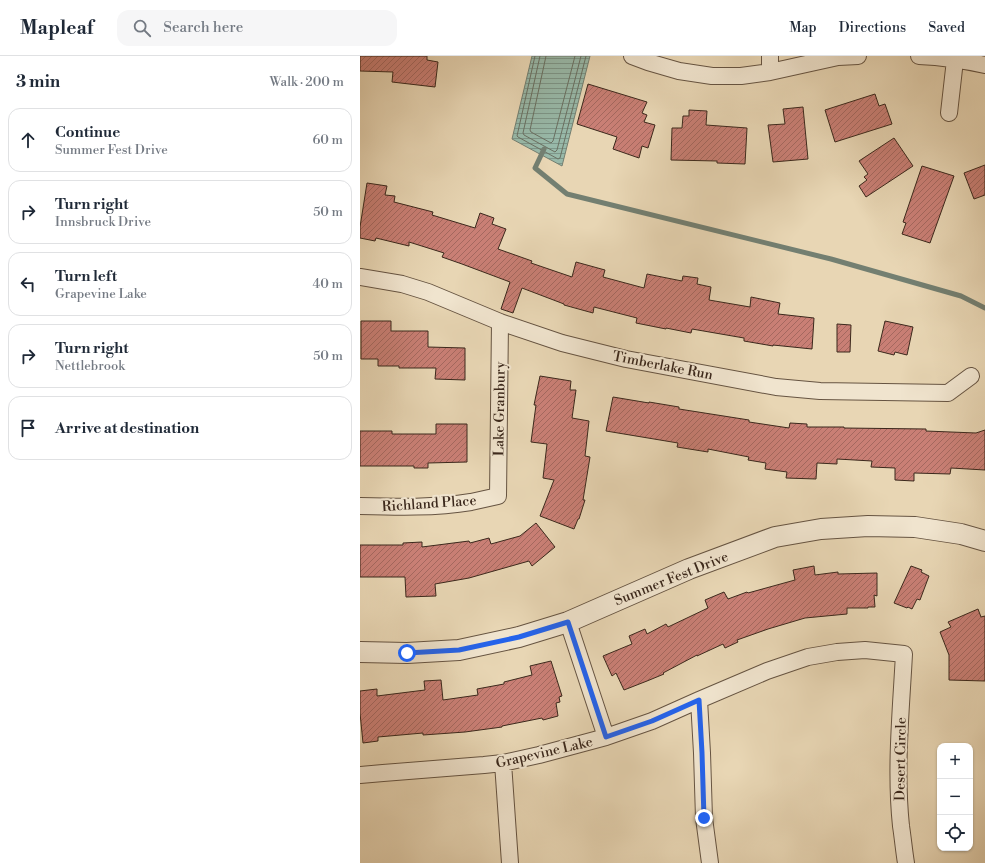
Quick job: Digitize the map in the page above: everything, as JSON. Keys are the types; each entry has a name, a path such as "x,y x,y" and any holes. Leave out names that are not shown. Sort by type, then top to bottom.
{"street":[{"path":"632,56 679,71 712,76 741,76 770,72 838,57 858,56"},
{"path":"770,56 770,72"},
{"path":"919,56 985,65"},
{"path":"949,113 956,60"},
{"name":"Timberlake Run","path":"360,277 402,284 428,292 500,322 562,343 626,359 776,387 820,391 948,394 971,376"},
{"name":"Lake Granbury","path":"498,496 500,322"},
{"name":"Richland Place","path":"360,506 388,507 443,505 471,502 498,496"},
{"name":"Summer Fest Drive","path":"360,652 407,653 459,650 519,637 568,622 689,569 774,537 821,529 868,526 915,527 961,534 985,541"},
{"path":"568,622 606,737"},
{"name":"Grapevine Lake","path":"360,775 484,766 539,755 606,737 652,721 767,671 808,657 865,650 904,654"},
{"name":"Desert Circle","path":"904,654 898,800 906,863"},
{"path":"699,700 704,818 710,863"},
{"path":"503,763 510,863"}],"water":[{"path":"532,56 590,56 562,166 512,139"}],"building":[{"path":"360,56 427,56 427,60 438,62 435,87 392,82 393,72 360,71"},
{"path":"588,84 647,102 642,113 647,115 644,122 655,125 648,148 642,146 639,158 613,149 617,137 577,124"},
{"path":"875,94 879,106 885,104 892,124 835,142 825,110"},
{"path":"803,107 808,159 773,162 768,125 785,124 783,109"},
{"path":"689,110 707,111 706,125 747,128 745,164 717,163 717,161 671,160 672,128 682,128 683,116 689,116"},
{"path":"894,138 913,166 866,197 859,186 867,180 864,177 868,174 859,161"},
{"path":"985,165 985,195 974,199 964,173"},
{"path":"922,166 954,176 930,243 902,234 906,223 903,222"},
{"path":"367,183 387,186 385,195 395,196 394,202 433,212 432,215 475,228 480,213 494,218 492,224 506,229 498,249 532,261 531,263 572,277 576,262 605,270 603,277 644,288 647,274 682,281 683,276 698,278 697,284 711,287 709,300 750,307 751,297 780,303 778,314 814,318 812,349 773,346 744,341 744,338 692,329 691,333 636,323 637,318 594,307 593,313 564,305 522,288 513,313 501,309 510,282 442,257 444,253 409,242 409,246 376,238 375,241 360,238 360,227"},
{"path":"361,321 391,321 391,331 428,331 428,347 465,348 465,380 435,379 436,368 399,368 399,366 378,366 378,359 361,359"},
{"path":"885,321 913,327 907,355 895,352 894,355 878,351"},
{"path":"837,324 851,325 850,352 837,352"},
{"path":"540,376 571,381 570,390 576,390 572,418 589,421 585,456 590,457 583,500 585,500 574,529 540,516 554,480 543,478 547,444 531,442 536,405 534,405"},
{"path":"613,397 679,407 679,409 789,428 790,423 807,424 807,427 926,429 926,431 976,433 985,430 985,470 951,468 950,474 914,473 914,481 895,480 895,468 871,467 872,461 837,459 837,464 817,463 816,479 786,478 787,472 765,469 766,463 748,460 749,457 708,449 708,452 677,447 678,443 606,431"},
{"path":"436,424 467,424 467,462 428,463 428,468 414,468 414,466 360,466 360,431 392,431 392,434 436,434"},
{"path":"536,523 555,547 532,566 529,561 469,578 435,584 436,596 406,597 405,577 360,577 360,545 403,545 403,543 422,542 422,547 469,541 470,543 489,538 491,544 520,536"},
{"path":"814,566 815,575 838,572 838,574 877,573 877,596 874,595 875,607 847,608 847,614 805,618 768,629 737,640 738,642 725,648 723,644 697,655 663,673 664,674 624,690 616,673 612,676 603,656 632,644 629,636 645,629 647,634 666,624 668,627 708,608 705,600 724,592 728,599 747,592 748,593 795,580 793,570"},
{"path":"911,566 922,570 921,572 929,576 920,600 917,599 912,609 894,603"},
{"path":"978,609 981,617 985,616 985,681 949,680 949,655 940,632 951,627 948,622"},
{"path":"551,661 562,696 559,697 560,702 556,703 558,716 543,720 542,718 502,727 465,732 423,735 423,733 378,737 378,741 363,743 360,713 360,691 377,689 377,696 425,690 424,681 441,680 443,700 478,695 477,689 504,684 504,682 532,675 530,666"}],"waterway":[{"path":"544,149 535,168 567,194 831,259 961,296 985,308"}],"route":[{"path":"407,653 459,650 519,637 568,622 606,737 652,721 699,700 704,818"}]}
